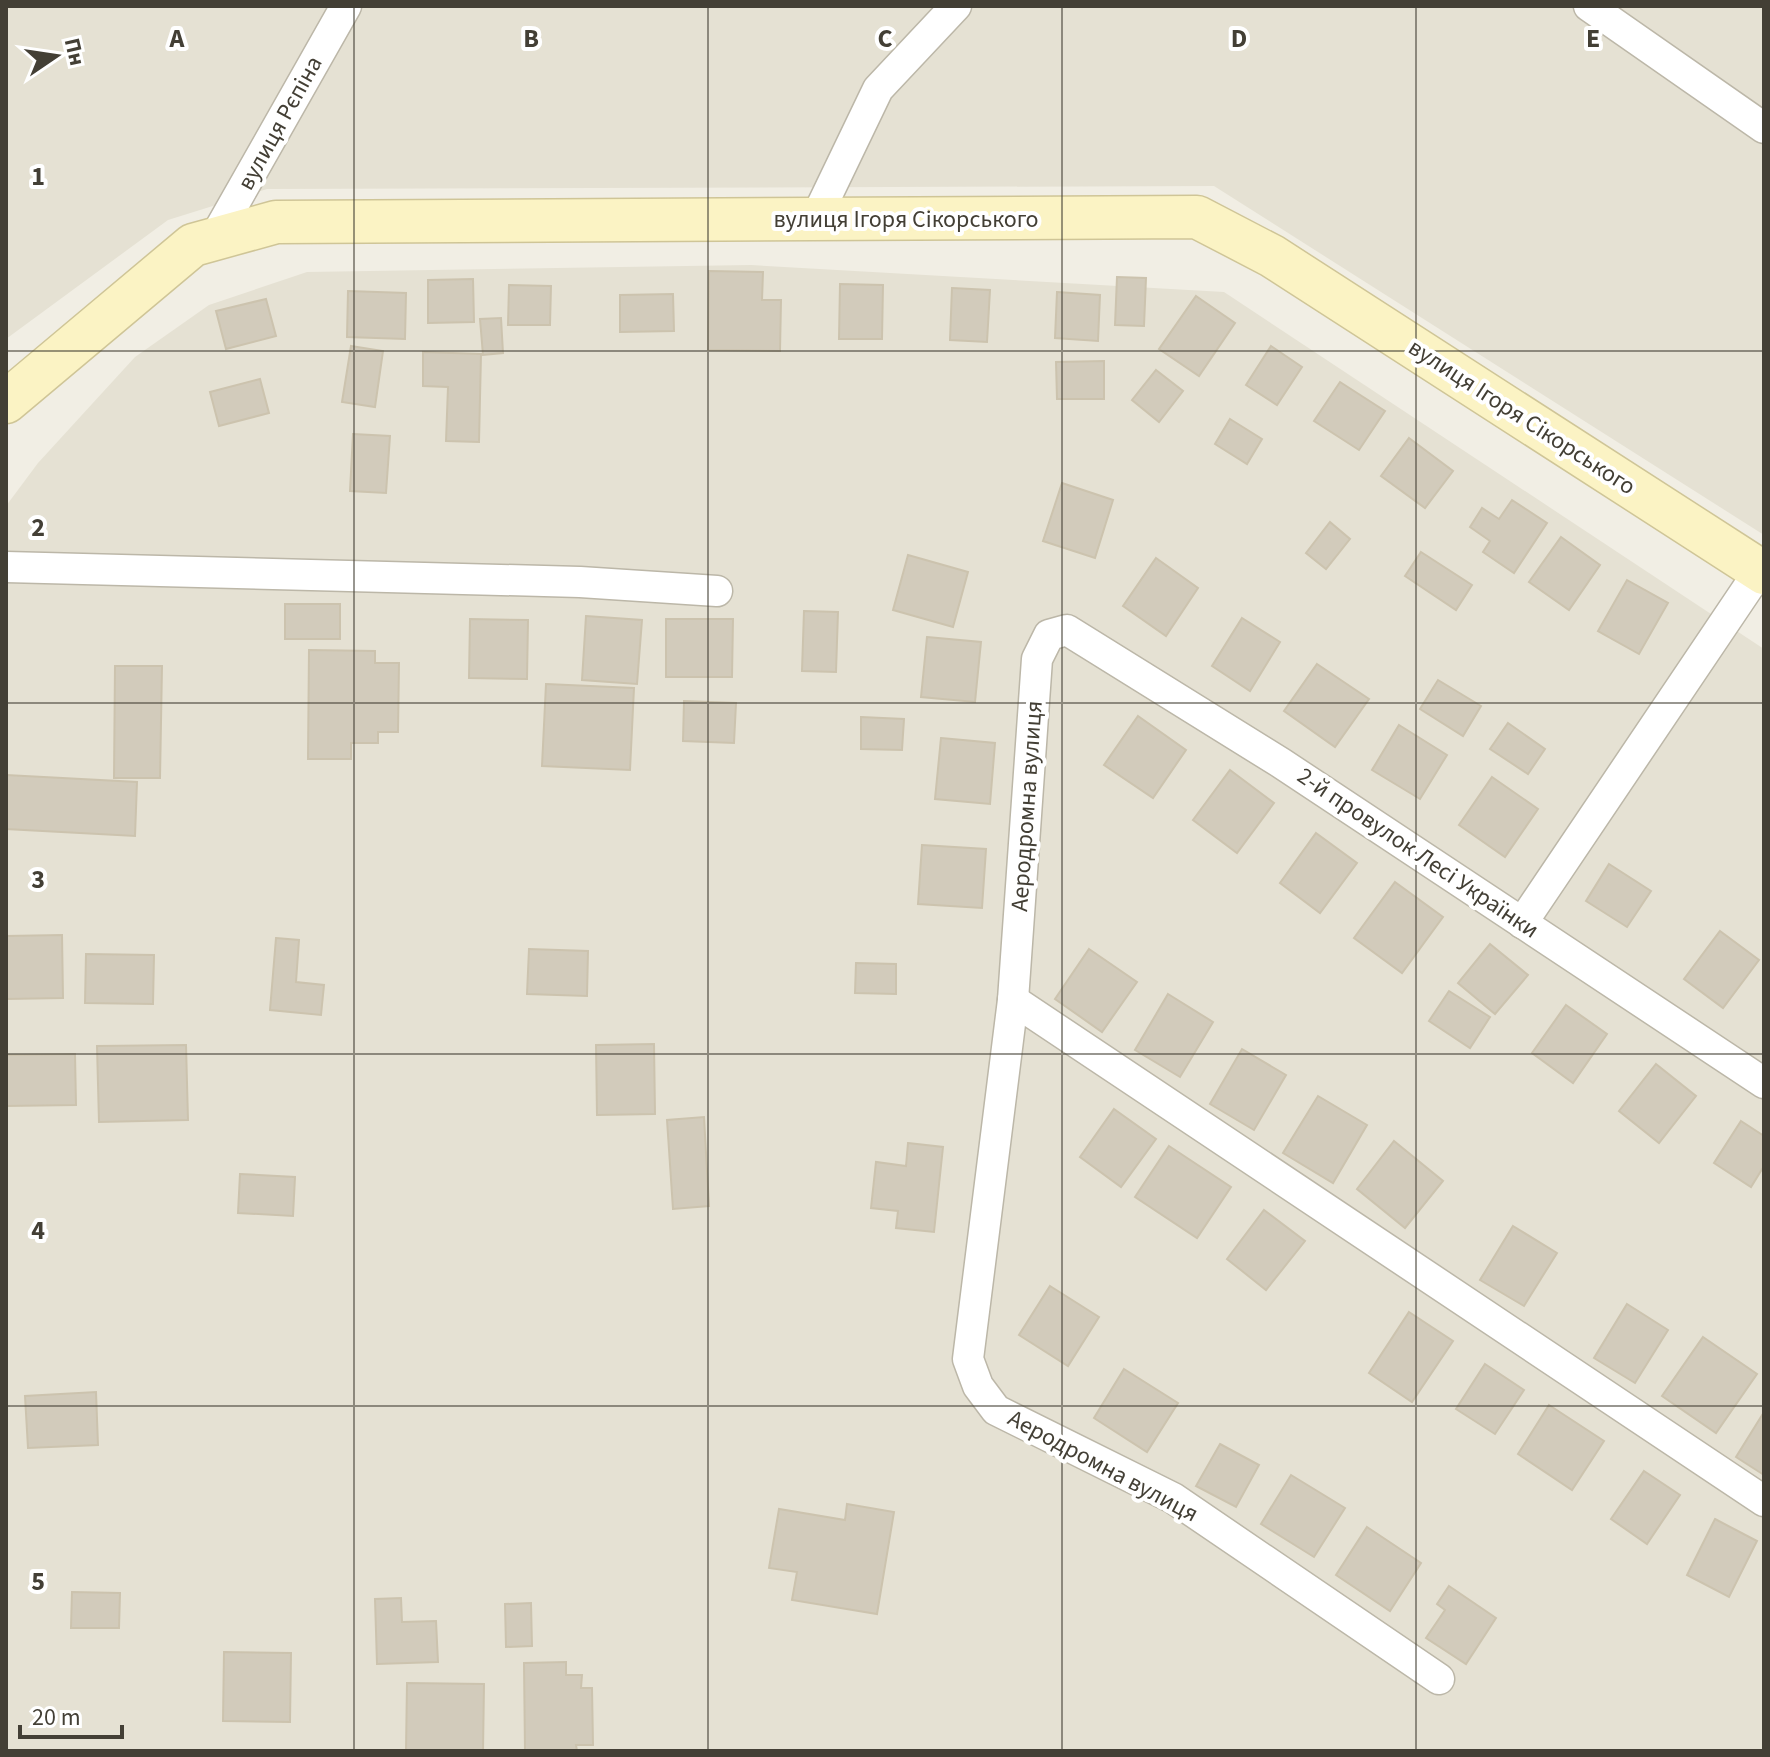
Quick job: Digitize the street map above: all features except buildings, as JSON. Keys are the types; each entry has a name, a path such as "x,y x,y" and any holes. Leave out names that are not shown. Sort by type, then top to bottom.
{"main road":[{"name":"вулиця Ігоря Сікорського","path":"6,402 193,245 276,222 1197,217 1272,256 1762,569"}],"street":[{"name":"вулиця Рєпіна","path":"214,239 346,6"},
{"path":"815,220 878,89 956,6"},
{"path":"1589,6 1764,128"},
{"path":"6,567 580,582 717,591"},
{"path":"1522,923 1762,569"},
{"name":"2-й провулок Лесі Українки","path":"1067,630 1281,763 1764,1083"},
{"name":"Аеродромна вулиця","path":"1067,630 1049,635 1037,659 1013,1000 968,1359 978,1386 996,1410 1173,1498 1439,1679"},
{"path":"1013,1000 1764,1501"}],"shaded area":[{"path":"6,6 1764,6 1764,535 1214,186 267,189 168,220 6,339"},
{"path":"751,265 1224,292 1764,649 1764,1751 6,1751 6,506 38,463 135,357 209,305 307,272"}]}
